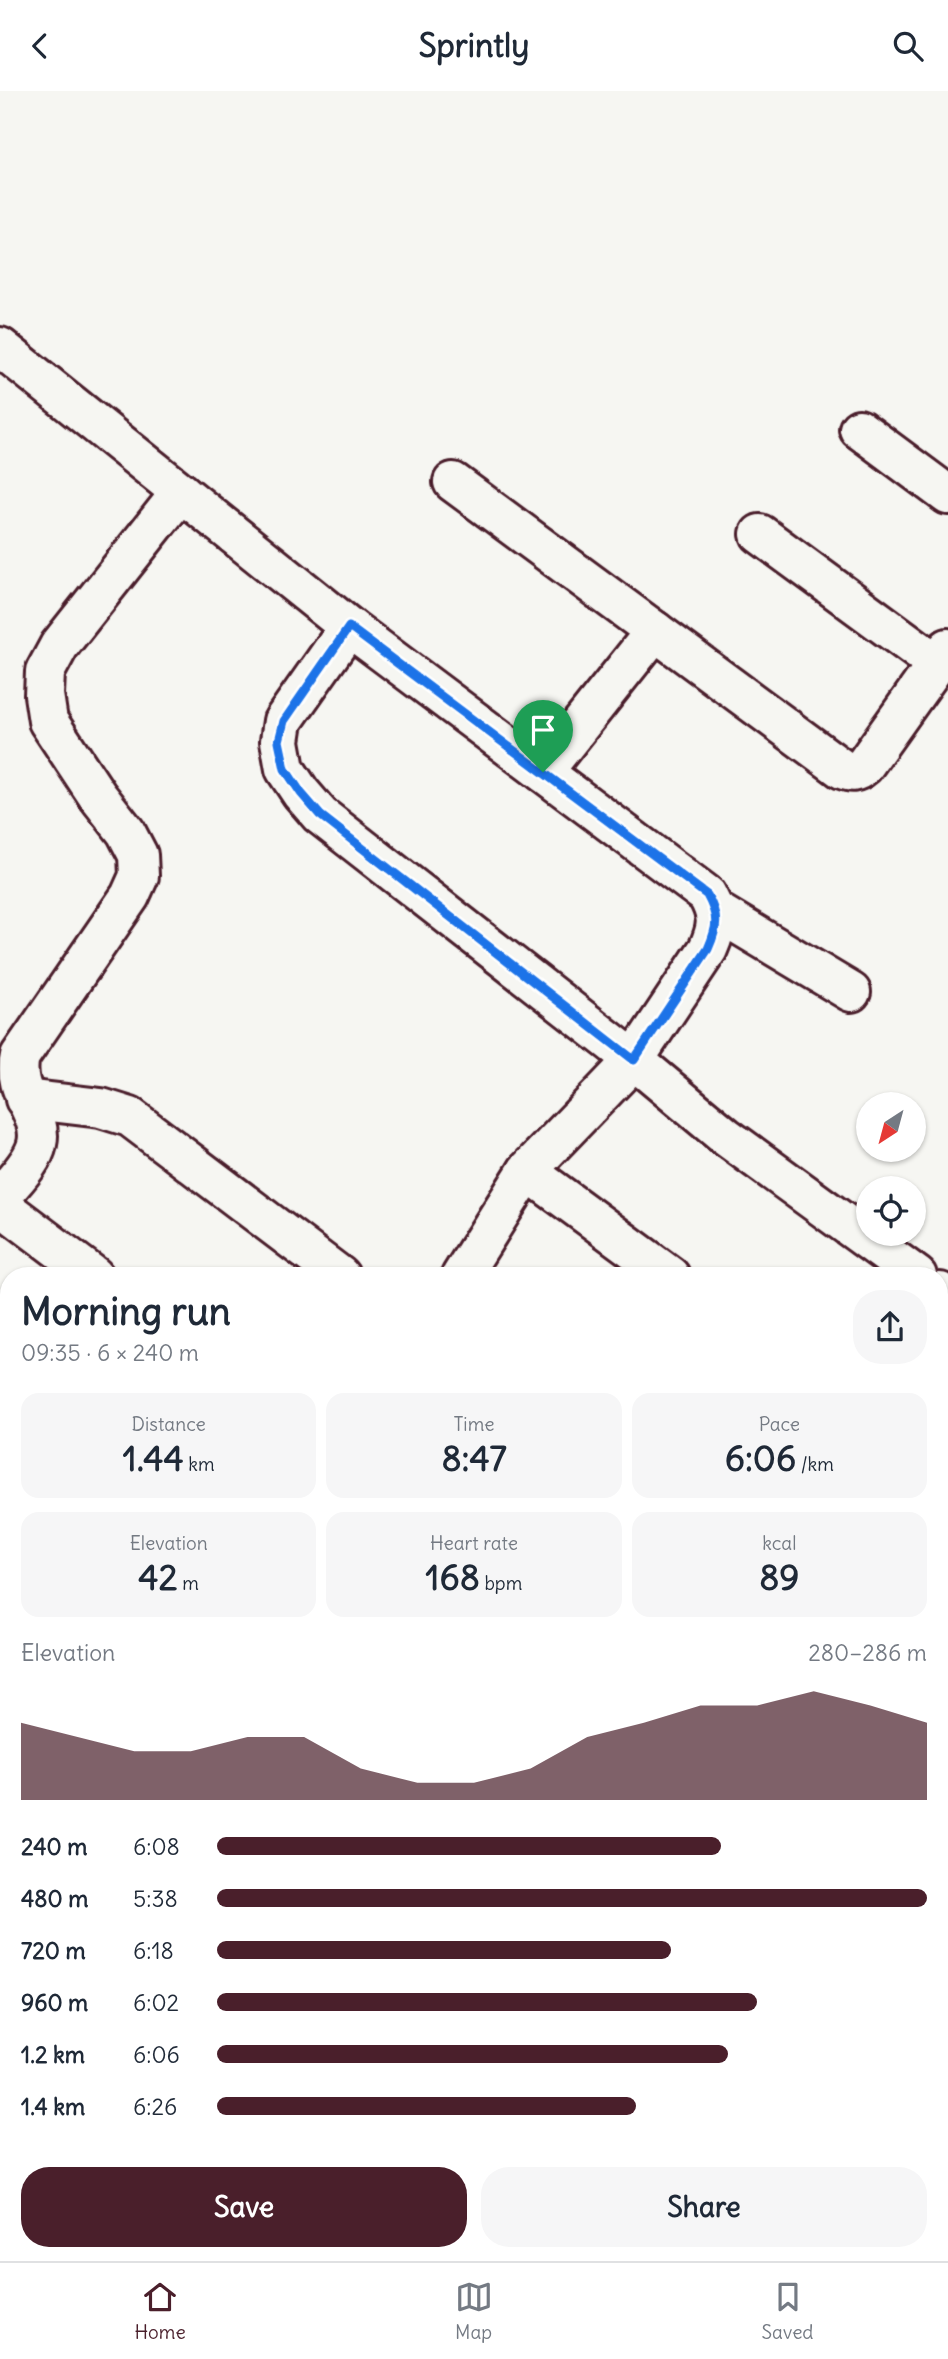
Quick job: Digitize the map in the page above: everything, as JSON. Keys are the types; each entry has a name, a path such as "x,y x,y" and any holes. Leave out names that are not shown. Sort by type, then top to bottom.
{"street":[{"path":"0,347 349,627 707,895 716,911 716,931 708,949 634,1060 527,1171 467,1267"},
{"path":"859,429 948,495"},
{"path":"453,482 850,773 858,772 943,656 760,534"},
{"path":"0,1198 37,1146 36,1123 17,1070 20,1056 130,896 139,876 138,855 126,832 97,795 48,721 44,695 45,672 59,646 181,492"},
{"path":"349,627 284,721 279,741 285,769 320,815 634,1060 725,1136 904,1267"},
{"path":"543,772 655,631"},
{"path":"716,911 851,992"},
{"path":"25,1098 102,1108 130,1117 328,1267"},
{"path":"527,1171 658,1267"},
{"path":"0,1205 82,1267"}],"route":[{"path":"349,627 543,772 707,895 716,911 716,931 708,949 634,1060 320,815 285,769 279,741 284,721 349,627"}]}
